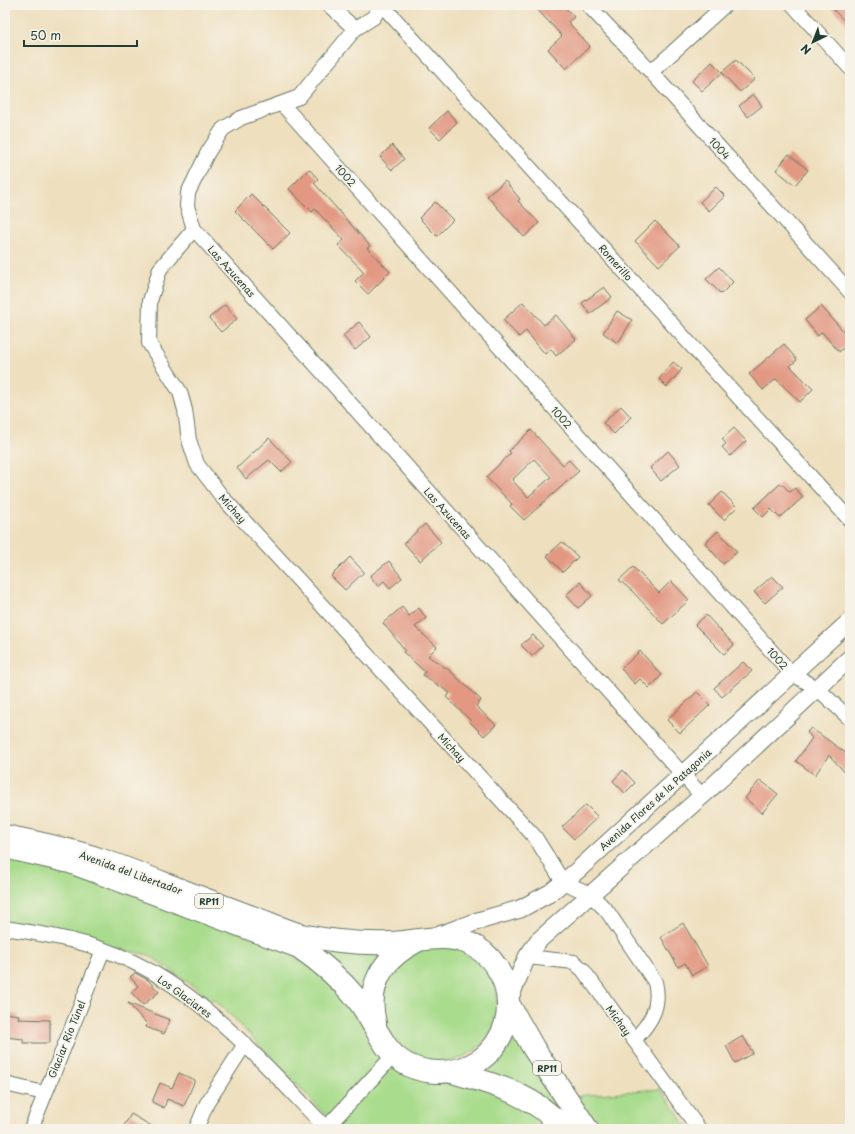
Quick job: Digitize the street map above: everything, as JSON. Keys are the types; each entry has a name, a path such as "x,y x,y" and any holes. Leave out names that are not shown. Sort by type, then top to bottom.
{"main road":[{"name":"Avenida del Libertador","path":"5,836 52,846 101,860 298,934 339,941 391,943 453,938 465,942 486,954 498,969 506,986 508,1003 506,1024 494,1046 486,1056 470,1066 452,1072 433,1073 415,1068 394,1055 358,1001 346,986 319,961 299,947 70,862 5,847"},
{"name":"Avenida del Libertador","path":"376,1028 372,1012 373,994 378,976 392,957 401,949 426,939"},
{"name":"Avenida del Libertador","path":"508,1003 534,1049 587,1129"},
{"name":"Avenida del Libertador","path":"452,1072 509,1089 540,1107 565,1129"}],"street":[{"path":"329,5 355,29"},
{"path":"194,229 187,206 188,193 208,152 223,129 241,118 299,97 355,29 374,17 382,5"},
{"name":"Romerillo","path":"382,5 850,520"},
{"name":"1004","path":"588,5 651,72 850,292"},
{"path":"651,72 725,5"},
{"path":"793,5 850,68"},
{"name":"1002","path":"282,104 792,674 817,688 850,719"},
{"name":"Michay","path":"194,229 160,269 150,301 148,327 149,343 180,392 186,410 189,440 197,464 224,498 535,837 563,882 590,894 607,911 655,982 658,995 655,1011 646,1028 634,1040"},
{"name":"Las Azucenas","path":"194,229 702,796"},
{"name":"Avenida Flores de la Patagonia","path":"426,939 478,921 520,909 550,893 850,621"},
{"path":"508,1003 527,957 538,941 702,796 850,658"},
{"name":"Los Glaciares","path":"5,928 56,937 103,950 133,962 164,979 207,1011 245,1044 327,1128"},
{"name":"Glaciar Río Túnel","path":"31,1129 44,1093 103,950"},
{"name":"Michay","path":"527,957 574,962 582,970 699,1129"},
{"path":"196,1129 207,1103 245,1044"},
{"path":"327,1128 394,1055"},
{"path":"5,1084 44,1093"}],"green space":[{"path":"5,856 69,871 280,947 329,979 383,1052 483,1072 504,1055 516,1038 562,1101 585,1095 660,1089 689,1129 339,1129 223,1007 149,955 5,927"},
{"path":"305,942 392,949 367,1000"},
{"path":"440,946 462,950 472,955 481,963 489,972 494,982 498,1004 494,1026 489,1036 481,1045 472,1053 462,1058 440,1062 418,1058 408,1053 399,1045 391,1036 386,1026 382,1004 386,982 391,972 399,963 408,955 418,950"}],"building":[{"path":"533,5 563,5 574,17 568,22 590,46 566,69 548,49 562,36"},
{"path":"829,5 850,5 850,27"},
{"path":"736,60 755,79 740,92 722,73 702,91 692,81 712,62 722,72"},
{"path":"753,94 762,106 748,117 739,106"},
{"path":"447,111 457,122 440,139 429,128"},
{"path":"392,145 404,159 392,170 380,157"},
{"path":"789,154 808,170 795,185 776,170"},
{"path":"309,169 318,179 314,183 370,246 367,248 390,272 368,294 355,281 364,272 338,245 344,240 315,209 312,212 289,189"},
{"path":"505,181 520,199 518,201 539,223 524,237 487,196"},
{"path":"716,187 725,196 709,211 700,202"},
{"path":"251,194 290,233 273,249 235,211"},
{"path":"435,202 453,220 437,236 419,218"},
{"path":"655,221 680,246 659,266 635,241"},
{"path":"719,267 733,282 721,294 706,279"},
{"path":"604,287 612,297 590,314 582,303"},
{"path":"523,302 544,325 556,315 576,339 556,356 551,349 545,354 526,331 519,337 503,320"},
{"path":"225,305 237,319 221,332 209,318"},
{"path":"821,306 844,332 850,327 850,342 839,352 822,332 818,336 805,320"},
{"path":"617,311 632,320 618,343 603,333"},
{"path":"359,322 371,337 355,350 343,336"},
{"path":"784,344 797,360 790,366 813,389 800,402 776,379 763,390 749,374"},
{"path":"673,362 682,369 667,387 659,379"},
{"path":"621,406 631,417 614,434 603,423"},
{"path":"734,428 746,441 730,456 722,447 726,444 722,439"},
{"path":"531,430 563,465 569,460 579,471 524,520 510,506 512,504 486,477 511,453 509,451","holes":["534,459 551,477 528,497 512,480"]},
{"path":"269,438 292,462 281,472 269,460 246,479 237,468"},
{"path":"668,451 680,465 661,481 650,468"},
{"path":"781,483 790,492 795,488 803,497 780,518 771,509 763,517 754,508"},
{"path":"722,492 737,507 724,520 709,505"},
{"path":"425,524 441,542 420,561 404,543"},
{"path":"718,531 737,552 723,564 705,543"},
{"path":"562,542 578,557 563,572 547,556"},
{"path":"350,557 364,572 345,590 331,576"},
{"path":"389,561 402,578 390,588 384,581 378,586 370,576"},
{"path":"633,567 659,593 671,581 689,600 663,624 632,591 619,580"},
{"path":"772,576 783,587 765,603 754,592"},
{"path":"580,582 592,596 578,608 566,595"},
{"path":"402,607 409,616 419,608 426,618 415,627 437,647 428,656 449,670 481,700 476,706 496,725 484,736 446,697 450,693 423,675 425,672 403,652 405,650 383,623"},
{"path":"706,615 734,645 724,654 695,625"},
{"path":"533,635 543,646 532,656 521,645"},
{"path":"640,651 662,675 649,688 640,679 635,684 621,669"},
{"path":"743,662 752,671 722,697 714,688"},
{"path":"697,692 710,705 680,733 667,720"},
{"path":"811,728 850,756 850,778 829,755 815,775 796,761 812,738 807,732"},
{"path":"623,770 635,783 625,793 613,781"},
{"path":"760,780 778,794 762,813 745,798"},
{"path":"586,805 598,817 574,839 562,827"},
{"path":"683,923 708,966 692,975 685,963 678,967 661,937"},
{"path":"135,973 148,980 159,992 143,1005 131,992 138,986 130,977"},
{"path":"128,1003 170,1020 164,1034 146,1027 147,1024"},
{"path":"5,1013 19,1015 18,1019 50,1020 50,1043 23,1043 23,1039 5,1037"},
{"path":"743,1036 753,1053 735,1063 726,1046"},
{"path":"179,1073 195,1080 184,1106 167,1099 164,1108 152,1102 160,1083 172,1088"},
{"path":"131,1114 157,1129 122,1129"}]}
